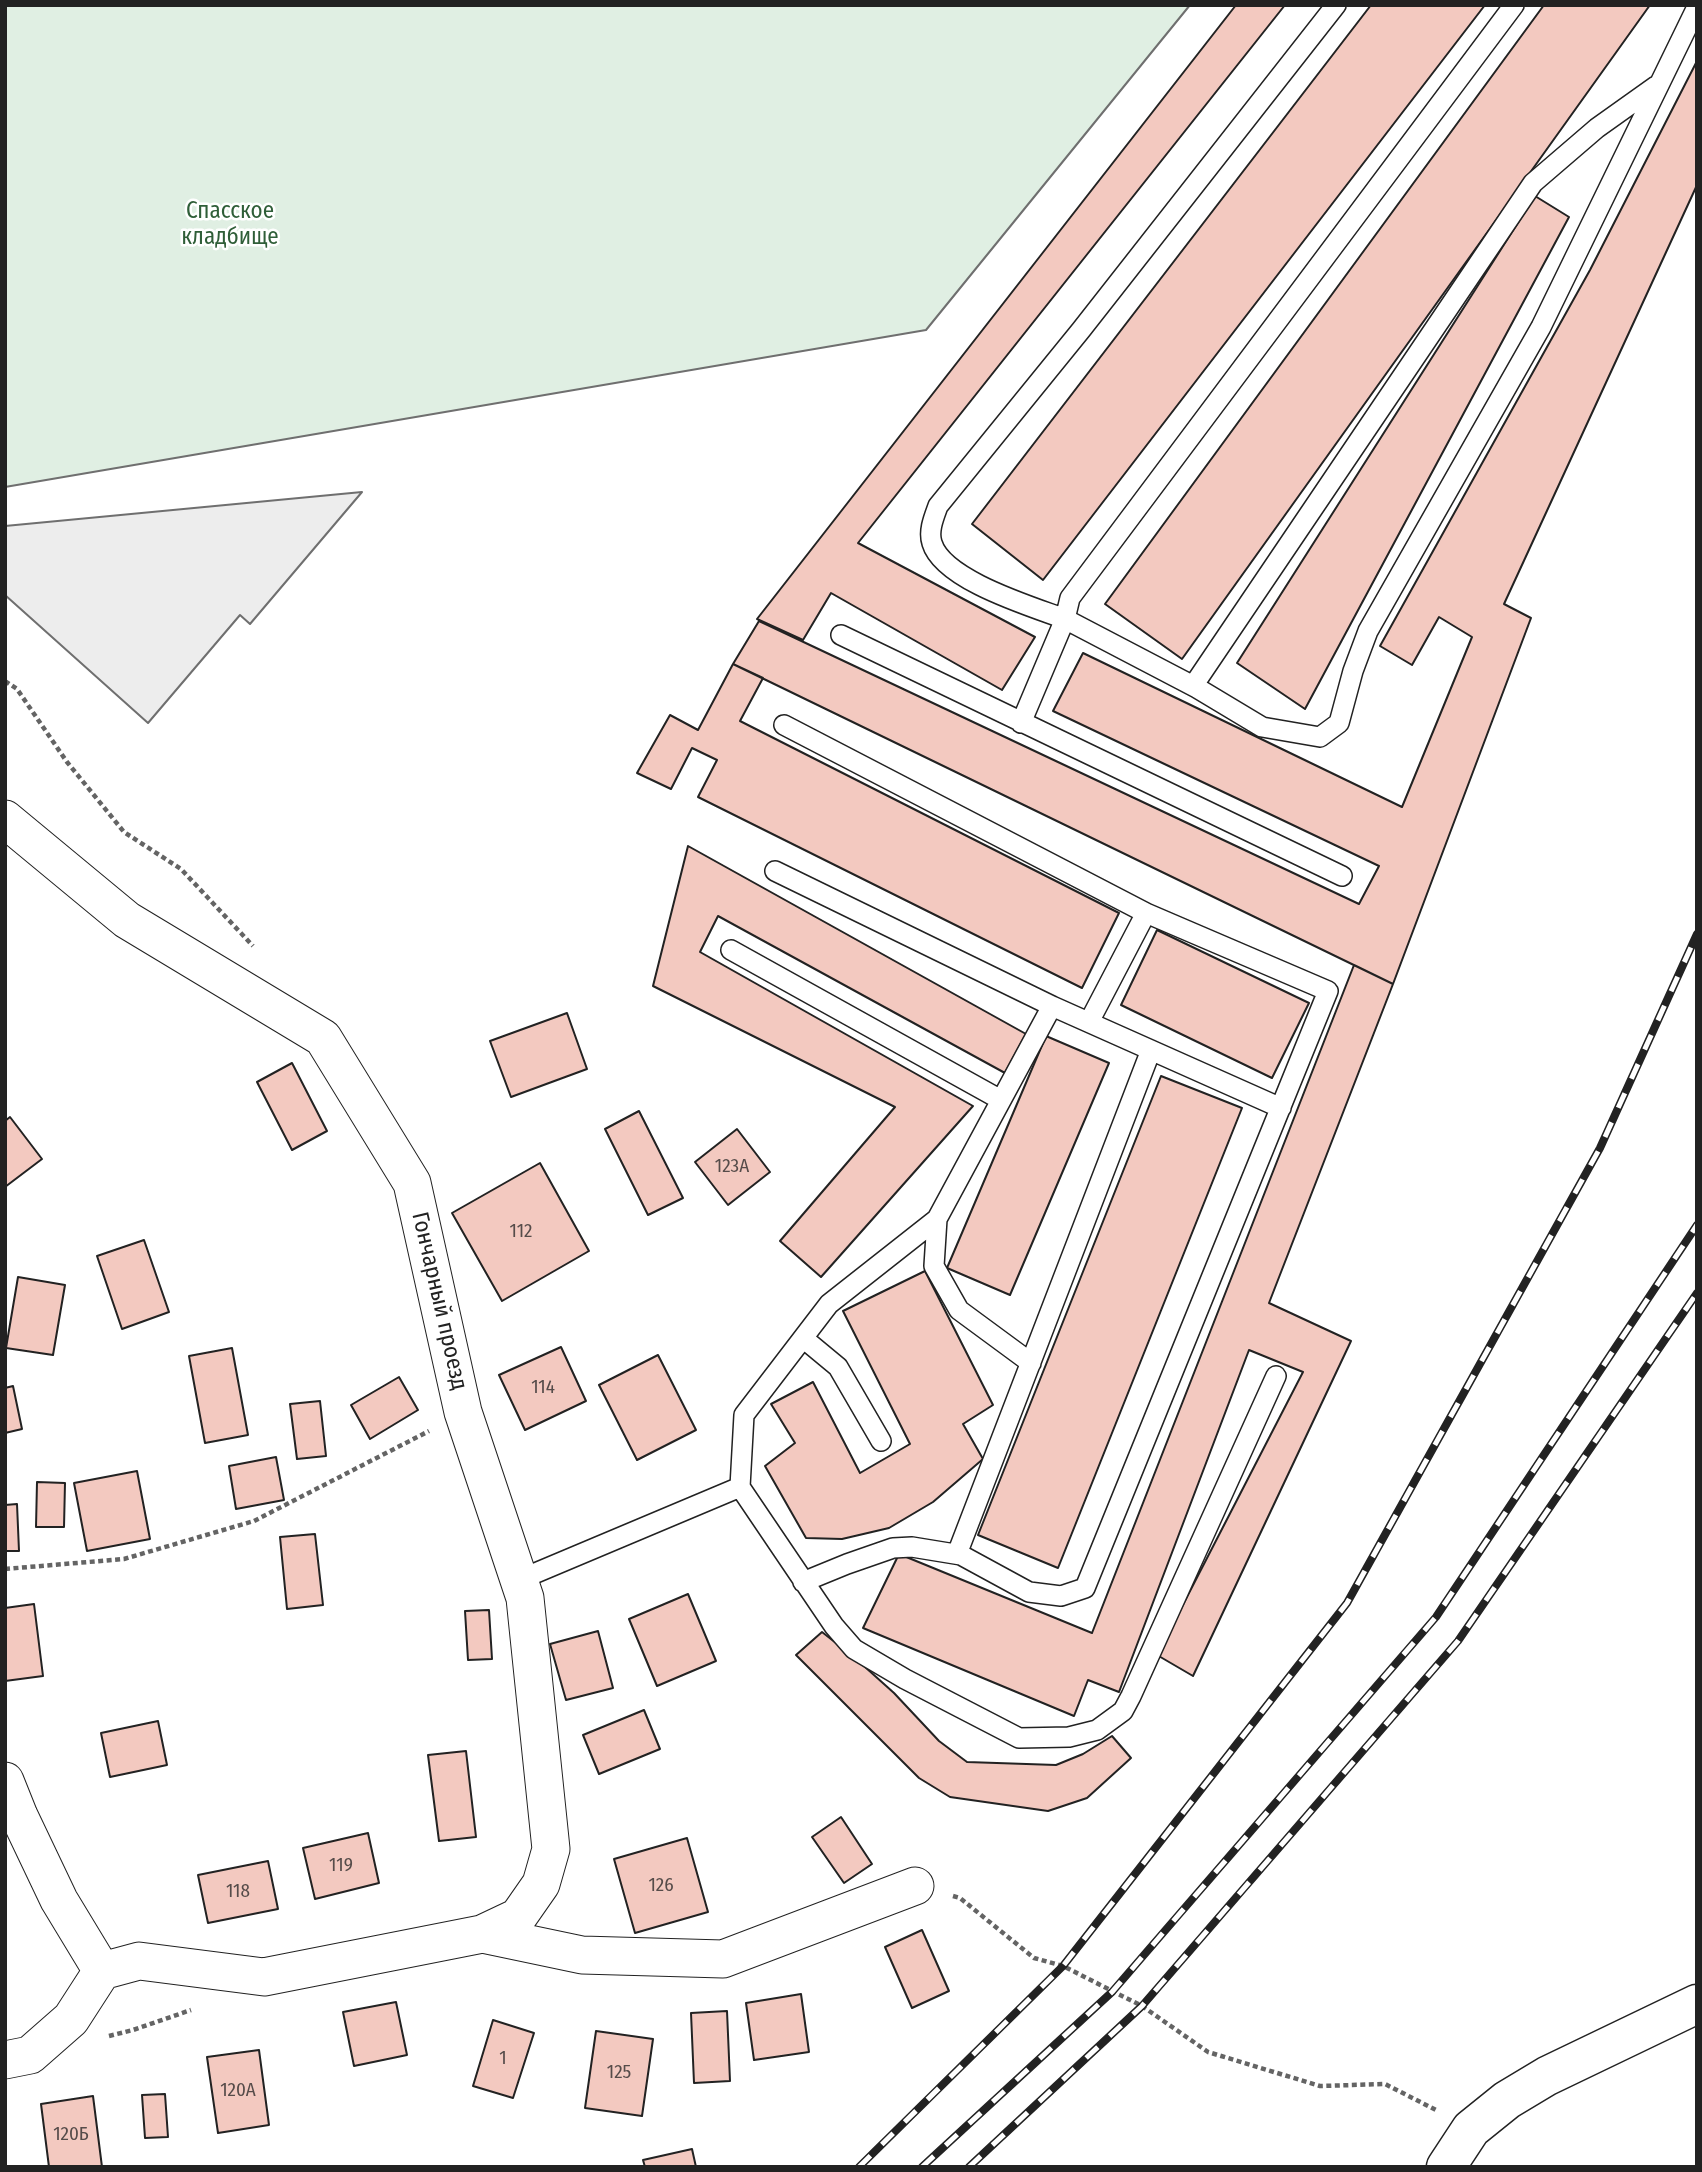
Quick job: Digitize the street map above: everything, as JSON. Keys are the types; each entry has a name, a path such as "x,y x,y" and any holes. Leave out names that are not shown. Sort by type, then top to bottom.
{"street":[{"name":"Гончарный проезд","path":"5,819 127,919 323,1038 412,1183 463,1412 525,1598 551,1849 541,1884 518,1917 482,1934"},
{"path":"5,1781 59,1900 102,1971"},
{"path":"5,2060 30,2055 71,2019 102,1971 139,1961 264,1977 482,1934 582,1955 723,1959 915,1886"},
{"path":"1446,2167 1471,2129 1507,2101 1548,2076 1697,2004"}],"lane":[{"path":"1336,5 1082,330 938,506 931,540 937,555 977,585 1065,619 1193,686 1262,727 1320,737 1339,723 1353,671 1368,631 1541,327 1697,7"},
{"path":"1021,723 1065,619 1070,598 1514,5"},
{"path":"1193,686 1533,183 1597,128 1659,83"},
{"path":"841,635 1342,876"},
{"path":"785,725 1146,913 1328,990 1085,1588 1061,1596 1029,1592 957,1555 930,1548 893,1548 803,1582"},
{"path":"775,871 1052,1006 1281,1108"},
{"path":"1089,1022 1146,913"},
{"path":"731,950 1002,1100"},
{"path":"1052,1006 937,1219 829,1304 744,1416 740,1487 834,1626 855,1649 905,1679 1019,1738 1069,1737 1097,1730 1123,1711 1276,1376"},
{"path":"957,1555 1151,1050"},
{"path":"937,1219 934,1266 959,1310 1031,1363"},
{"path":"803,1338 838,1367 881,1441"},
{"path":"519,1580 740,1487"}],"path":[{"path":"5,681 17,689 67,762 124,832 181,869 257,951"},
{"path":"5,1569 124,1559 254,1521 463,1412"},
{"path":"915,1886 960,1898 1034,1958 1063,1966 1142,2006 1208,2052 1320,2086 1385,2084 1471,2129"},
{"path":"107,2037 133,2031 203,2006"}],"green space":[{"name":"Спасское кладбище","path":"5,5 1190,5 926,330 5,487"}],"shaded area":[{"path":"362,492 250,624 240,615 148,723 5,595 5,526"}],"building":[{"path":"1236,5 1285,5 858,543 1035,637 1002,690 831,593 803,640 757,619"},
{"path":"1371,5 1485,5 1043,580 972,524"},
{"path":"1544,5 1650,5 1182,659 1105,604"},
{"path":"1697,61 1697,185 1504,604 1531,618 1393,984 733,664 759,621 1359,904 1379,866 1053,711 1083,653 1402,807 1472,637 1439,617 1412,665 1380,646 1590,270"},
{"path":"1535,196 1569,217 1305,709 1237,663"},
{"path":"733,664 763,678 740,721 1119,913 1082,988 698,797 717,760 692,748 671,789 637,773 670,715 698,730"},
{"path":"688,846 1026,1034 1005,1073 718,916 700,952 973,1106 821,1277 780,1241 895,1107 653,986"},
{"path":"1157,930 1309,1003 1272,1078 1121,1005"},
{"path":"1354,965 1393,984 1269,1303 1351,1341 1193,1676 1157,1655 1303,1372 1249,1350 1119,1692 1088,1680 1074,1716 863,1628 899,1554 1092,1633"},
{"path":"567,1013 587,1069 511,1097 490,1041"},
{"path":"1046,1036 1109,1063 1010,1295 947,1268"},
{"path":"292,1063 327,1131 292,1150 257,1082"},
{"path":"1161,1076 1242,1108 1058,1568 978,1535"},
{"path":"639,1111 683,1198 648,1215 605,1129"},
{"path":"10,1117 42,1159 5,1187 5,1121"},
{"path":"737,1129 770,1172 728,1205 695,1162"},
{"path":"540,1163 589,1251 502,1301 452,1213"},
{"path":"144,1240 169,1312 122,1329 97,1256"},
{"path":"925,1271 993,1405 963,1424 983,1459 933,1502 889,1528 842,1539 806,1538 765,1466 795,1443 771,1404 813,1382 860,1473 910,1444 843,1311"},
{"path":"18,1277 65,1285 53,1355 6,1348"},
{"path":"561,1347 586,1401 525,1430 499,1375"},
{"path":"232,1348 248,1435 205,1443 189,1356"},
{"path":"658,1355 696,1430 637,1460 599,1385"},
{"path":"399,1377 418,1410 370,1439 351,1405"},
{"path":"13,1386 22,1429 5,1433 5,1388"},
{"path":"320,1401 326,1456 297,1459 290,1404"},
{"path":"276,1457 284,1500 236,1509 229,1466"},
{"path":"137,1471 150,1539 87,1551 74,1483"},
{"path":"37,1482 65,1483 64,1527 36,1527"},
{"path":"17,1504 19,1551 5,1551 5,1505"},
{"path":"315,1534 323,1605 287,1609 280,1537"},
{"path":"688,1594 716,1661 657,1686 629,1619"},
{"path":"34,1604 43,1676 5,1681 5,1608"},
{"path":"489,1610 492,1659 468,1660 465,1611"},
{"path":"598,1631 613,1688 566,1700 550,1644"},
{"path":"822,1632 894,1693 939,1741 967,1762 1056,1765 1083,1754 1112,1736 1131,1758 1087,1798 1048,1811 950,1797 919,1778 796,1655"},
{"path":"644,1710 660,1749 599,1774 583,1735"},
{"path":"158,1721 167,1765 110,1777 101,1733"},
{"path":"466,1751 476,1837 439,1841 428,1755"},
{"path":"841,1817 872,1864 844,1883 812,1837"},
{"path":"368,1833 379,1883 315,1899 303,1848"},
{"path":"687,1838 708,1912 635,1933 614,1859"},
{"path":"268,1861 278,1909 208,1923 198,1875"},
{"path":"922,1930 949,1991 912,2008 885,1947"},
{"path":"801,1994 809,2052 754,2060 746,2003"},
{"path":"396,2002 407,2055 354,2066 343,2012"},
{"path":"727,2011 730,2081 694,2083 691,2013"},
{"path":"493,2020 534,2033 513,2098 473,2086"},
{"path":"596,2031 653,2039 642,2116 585,2108"},
{"path":"259,2050 269,2125 218,2133 207,2057"},
{"path":"165,2094 168,2137 145,2138 142,2095"},
{"path":"93,2096 102,2167 49,2167 41,2104"},
{"path":"692,2149 696,2167 645,2167 643,2160"}],"railway":[{"path":"859,2167 1063,1966 1347,1603 1600,1148 1697,934"},
{"path":"922,2167 1112,1992 1436,1617 1697,1225"},
{"path":"969,2167 1142,2006 1458,1641 1697,1293"}]}
